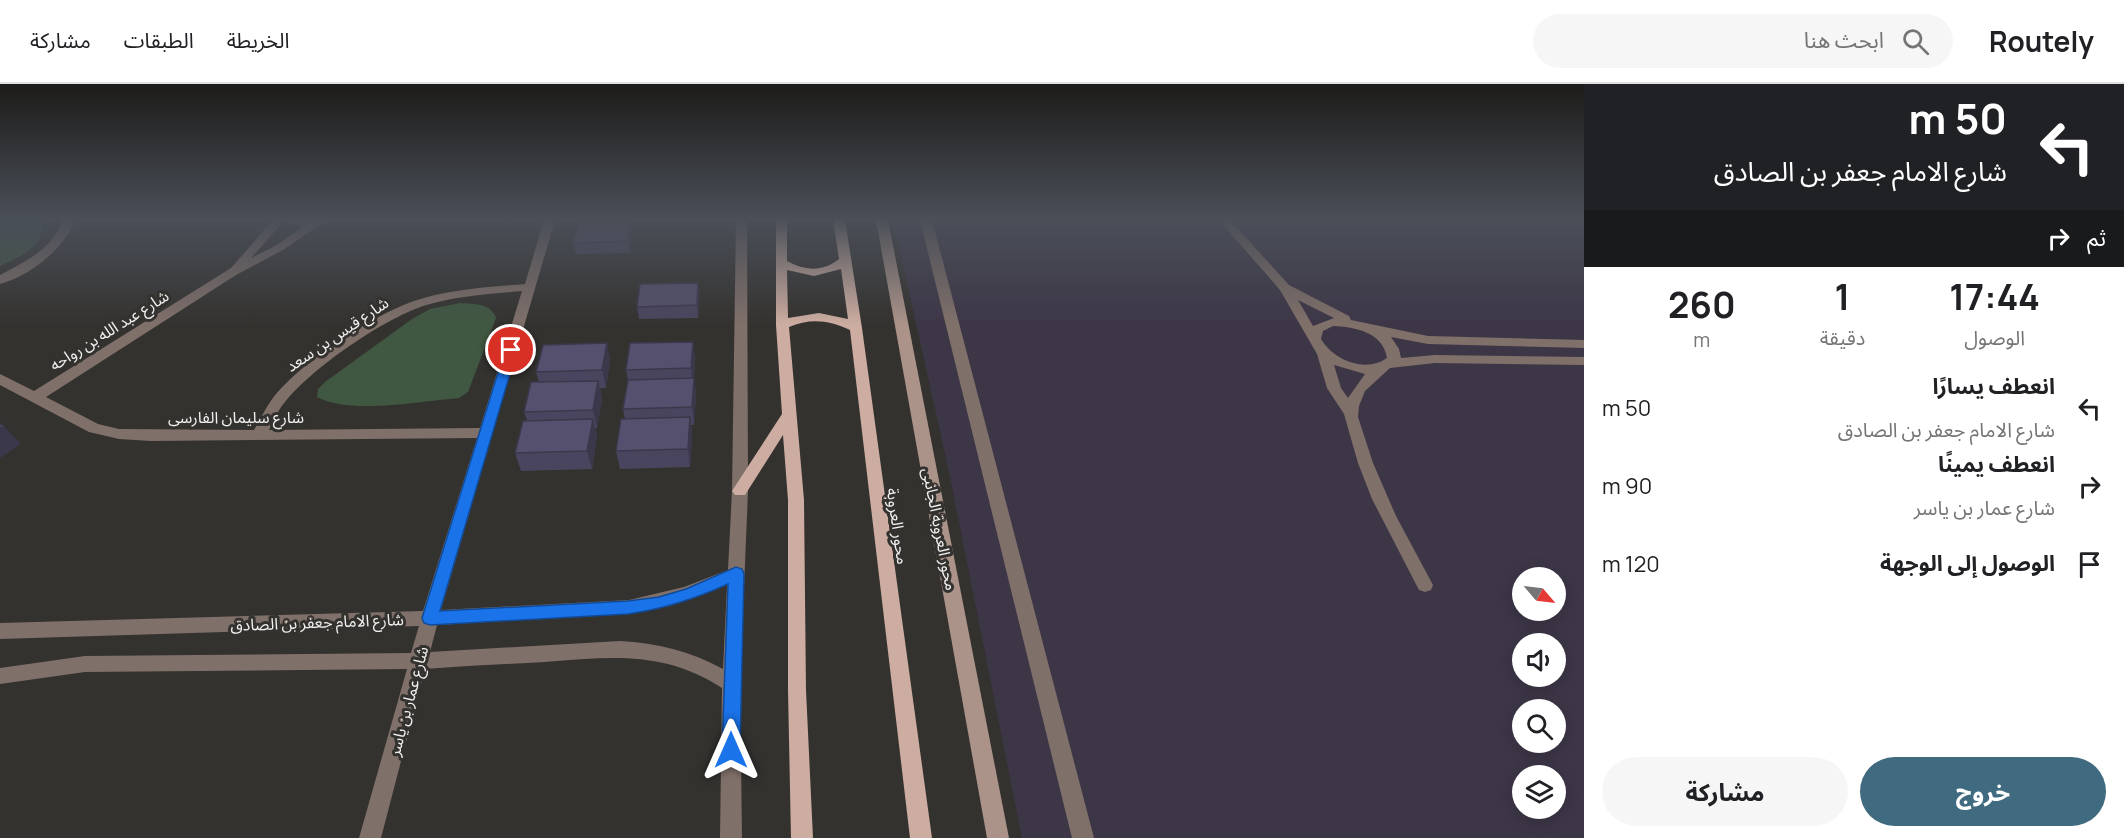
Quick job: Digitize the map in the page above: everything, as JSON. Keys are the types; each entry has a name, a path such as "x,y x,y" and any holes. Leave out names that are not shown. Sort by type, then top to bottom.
{"main road":[{"path":"781,255 782,325 797,521 797,690 802,838"},
{"name":"محور العروبة","path":"844,255 856,328 921,838"},
{"path":"781,262 790,268 815,273 838,267 845,260"},
{"path":"782,325 795,319 811,316 843,321 856,328"},
{"path":"740,491 790,413"}],"street":[{"path":"0,280 42,255"},
{"name":"شارع عبد الله بن رواحه","path":"232,272 247,255"},
{"name":"شارع عبد الله بن رواحه","path":"35,397 232,272 265,255"},
{"name":"شارع عمار بن ياسر","path":"370,838 430,618 539,255"},
{"path":"731,838 731,684 740,491 742,255"},
{"name":"محور العروبة الجانبى","path":"889,255 998,838"},
{"path":"935,255 1083,838"},
{"path":"1258,255 1285,288 1316,345 1324,354 1351,367 1385,367 1435,358 1584,361"},
{"name":"شارع قيس بن سعد","path":"259,435 277,403 296,381 383,320 416,304 457,294 530,287"},
{"path":"1285,288 1318,307 1362,326 1385,339 1391,346 1394,353 1385,367 1363,384 1357,393 1351,414"},
{"path":"1313,337 1315,330 1331,322 1428,340 1584,345"},
{"path":"1324,354 1334,388 1351,414 1373,484 1400,541 1425,585"},
{"name":"شارع سليمان الفارسى","path":"0,379 94,428 119,434 485,433"},
{"name":"شارع الامام جعفر بن الصادق","path":"0,631 430,618 628,607 659,603 689,594 736,574"},
{"path":"0,676 85,664 420,661 620,649 652,650 681,657 700,665 731,684"}],"shaded area":[{"path":"901,255 1584,255 1584,838 1022,838 949,472"}],"green space":[{"path":"0,255 21,255 15,259 0,266"},
{"path":"460,303 486,307 494,313 496,318 468,392 459,398 366,406 347,405 317,397 318,389 325,382 412,319 430,309"}],"building":[{"path":"698,283 697,305 637,307 640,284"},
{"path":"693,342 691,368 626,370 630,343"},
{"path":"607,343 602,370 536,372 543,345"},
{"path":"694,378 692,407 623,409 628,380"},
{"path":"598,381 593,410 524,412 531,382"},
{"path":"690,417 688,449 616,451 621,419"},
{"path":"593,419 587,451 515,453 523,421"}],"route":[{"path":"511,350 430,618 628,607 659,603 689,594 736,574 731,684 731,750"}]}
